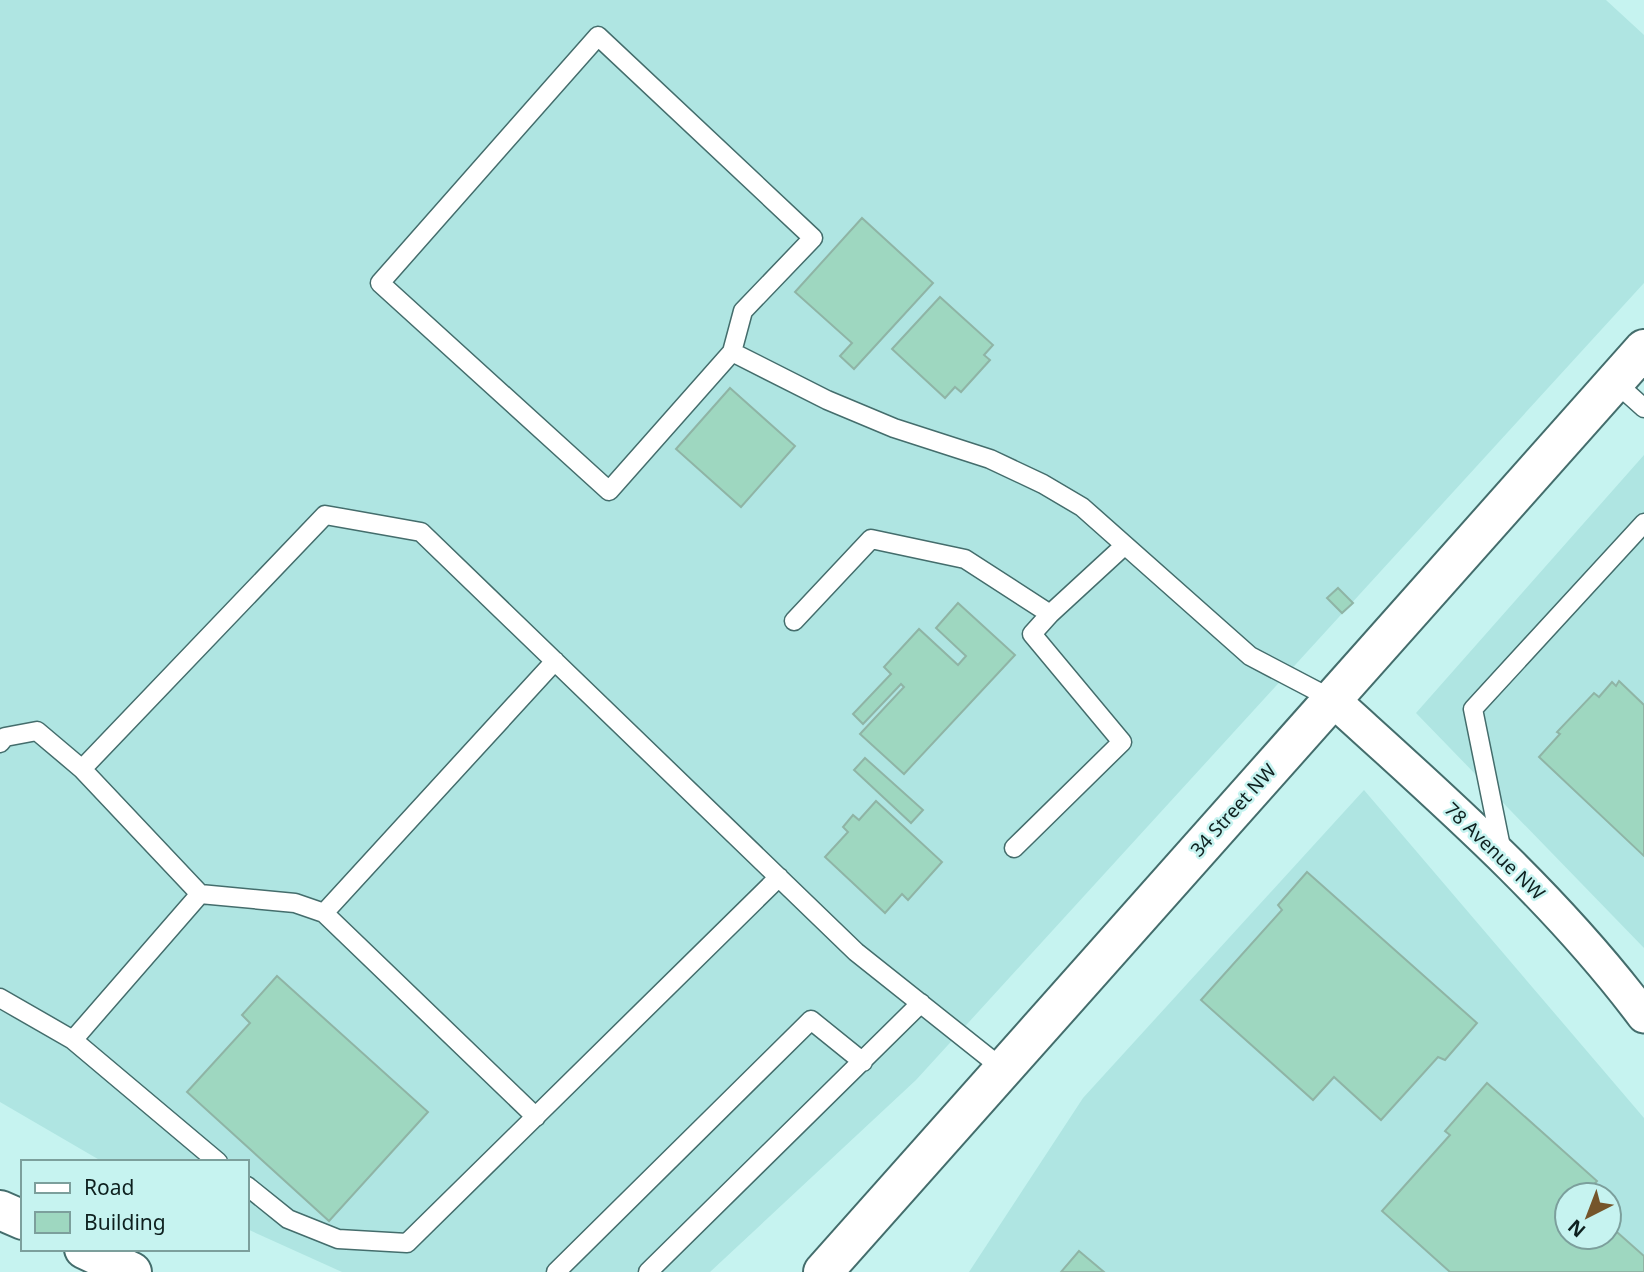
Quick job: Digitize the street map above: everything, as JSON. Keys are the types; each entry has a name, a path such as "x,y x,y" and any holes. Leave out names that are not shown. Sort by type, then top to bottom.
{"main road":[{"name":"34 Street NW","path":"823,1272 1644,349"},
{"path":"0,1210 21,1219"},
{"path":"88,1251 132,1272"}],"street":[{"name":"78 Avenue NW","path":"1332,699 1503,855 1580,936 1644,1016"}],"lane":[{"path":"598,36 813,238 743,311 732,352 609,491 380,284 598,36"},
{"path":"732,352 849,409 894,428 990,459 1043,484 1082,507 1250,656 1332,699"},
{"path":"1615,382 1644,408"},
{"path":"82,769 325,515 421,532 856,952 1003,1069"},
{"path":"1503,855 1473,709 1644,523"},
{"path":"794,621 871,539 965,559 1050,614"},
{"path":"1014,848 1122,742 1032,634 1125,545"},
{"path":"324,913 555,661"},
{"path":"0,743 5,737 37,731 82,769 200,894 295,903 324,913 537,1117"},
{"path":"248,1187 288,1219 338,1239 407,1243 779,877"},
{"path":"73,1040 200,894"},
{"path":"0,998 73,1040 216,1160"},
{"path":"648,1272 921,1003"},
{"path":"556,1272 811,1020 863,1062"}],"shaded area":[{"path":"0,0 1606,0 1644,35 1644,283 916,1080 710,1272 342,1272 248,1229 248,1160 100,1160 0,1102"},
{"path":"1644,455 1644,948 1416,713"},
{"path":"1364,790 1644,1118 1644,1272 969,1272 1083,1098"}],"building":[{"path":"862,218 933,283 854,369 840,356 852,343 795,292"},
{"path":"940,297 993,345 984,355 990,360 961,392 955,387 945,398 892,349"},
{"path":"730,388 795,446 741,507 676,449"},
{"path":"1338,588 1353,603 1342,613 1327,598"},
{"path":"958,603 1015,655 904,774 860,734 904,687 901,684 863,724 853,714 891,674 884,667 919,629 958,665 966,656 936,628"},
{"path":"1619,681 1644,705 1644,856 1539,757 1560,734 1557,732 1594,693 1599,697 1612,682 1616,686"},
{"path":"865,758 923,810 911,823 854,770"},
{"path":"876,801 942,862 908,900 902,894 885,913 825,857 848,832 843,827 853,815 859,820"},
{"path":"1307,872 1477,1023 1445,1060 1438,1057 1381,1120 1334,1077 1313,1100 1201,1000 1282,910 1278,905"},
{"path":"277,976 428,1112 329,1221 187,1092 250,1023 242,1015"},
{"path":"1487,1083 1597,1181 1553,1181 1553,1251 1623,1251 1623,1237 1644,1256 1644,1272 1450,1272 1382,1211 1450,1135 1445,1131"},
{"path":"1079,1251 1104,1272 1061,1272"}]}
